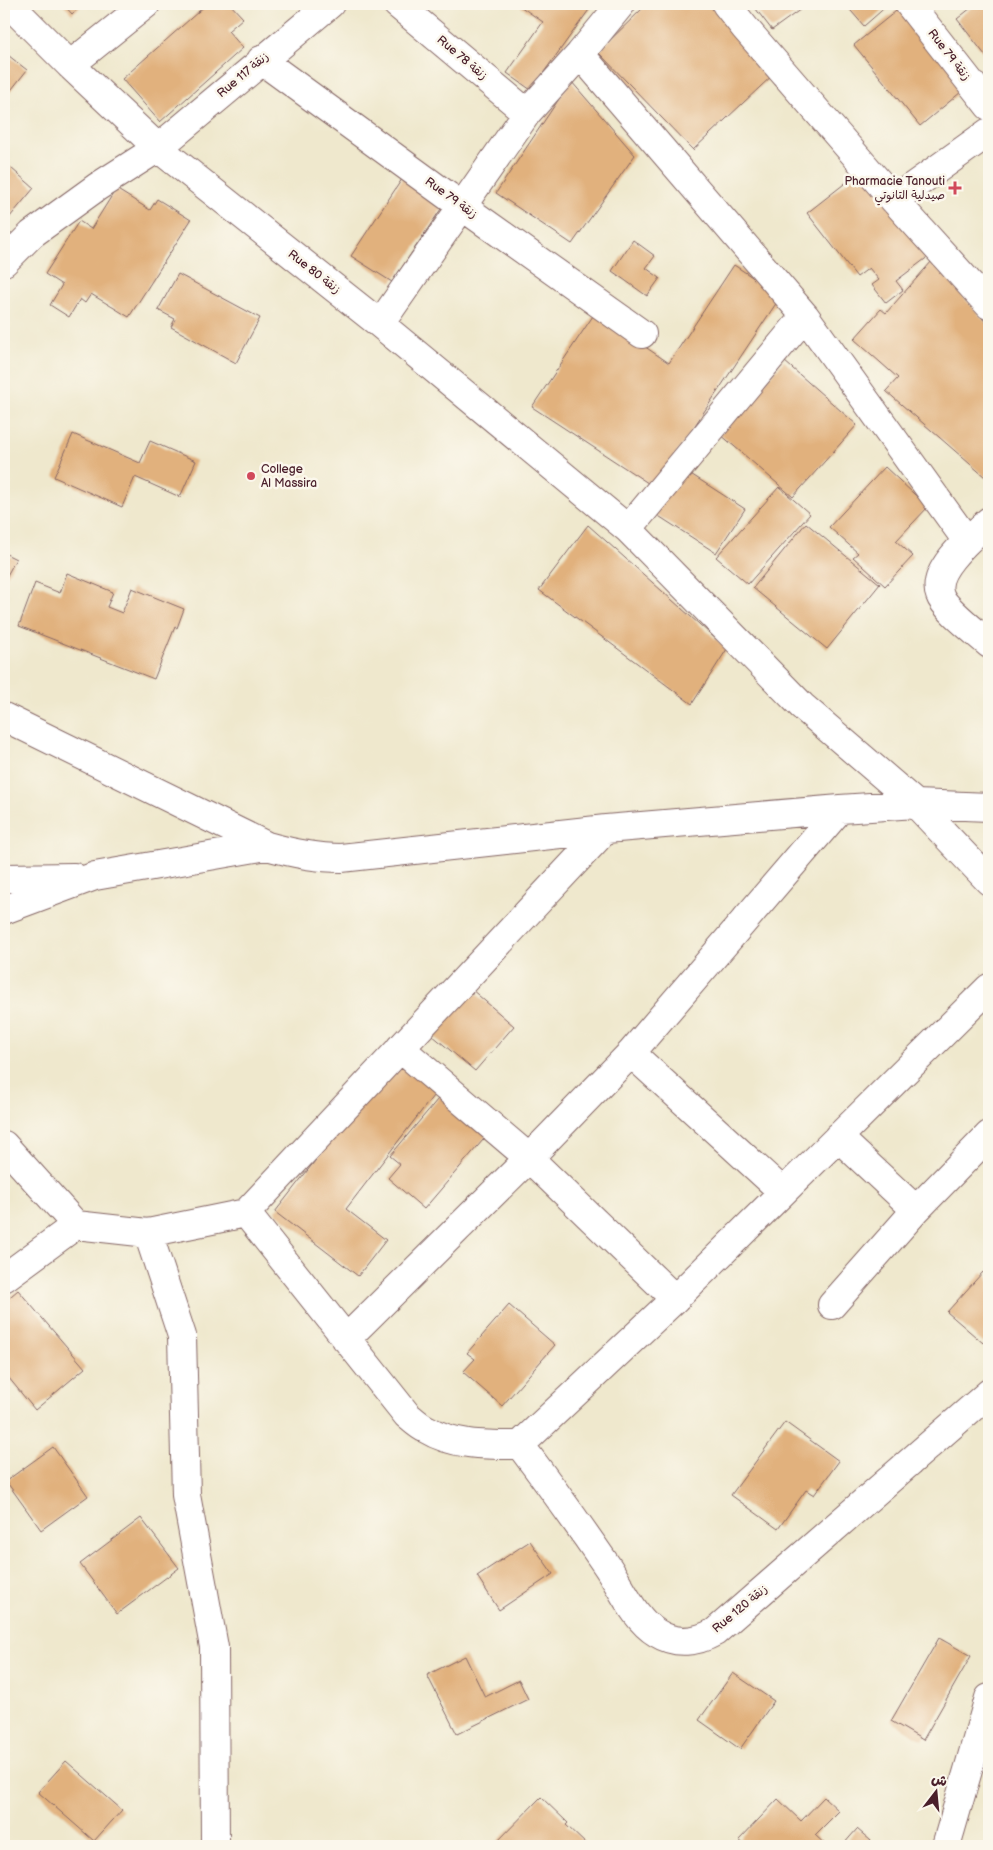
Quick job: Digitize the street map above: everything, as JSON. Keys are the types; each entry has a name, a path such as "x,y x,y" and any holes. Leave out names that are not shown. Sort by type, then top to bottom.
{"street":[{"name":"Rue 80 زنقة","path":"9,4 158,148 380,324 628,529 802,706 916,804 989,882"},
{"path":"70,65 146,4"},
{"name":"Rue 117 زنقة","path":"4,262 32,234 97,186 158,148 330,4"},
{"name":"Rue 78 زنقة","path":"397,4 527,113"},
{"path":"380,324 527,113 580,54 620,4"},
{"path":"726,4 894,200 989,305"},
{"name":"Rue 79 زنقة","path":"908,4 989,106"},
{"path":"580,54 805,316 967,541"},
{"name":"Rue 79 زنقة","path":"261,60 642,334"},
{"path":"894,200 989,132"},
{"path":"628,529 805,316"},
{"path":"989,521 967,541 945,567 938,582 939,595 945,604 989,644"},
{"path":"4,717 267,846 321,858 341,858 606,829 840,809 916,804 989,807"},
{"path":"346,1338 529,1158 631,1053 840,809"},
{"path":"4,1145 76,1225 148,1233 246,1213 606,829"},
{"path":"4,878 95,876 267,846"},
{"path":"4,910 95,876"},
{"path":"246,1213 407,1415 426,1429 449,1439 477,1445 520,1445 675,1299 989,988"},
{"path":"400,1048 529,1158 675,1299"},
{"path":"631,1053 783,1192"},
{"path":"832,1305 916,1210 989,1135"},
{"path":"838,1138 916,1210"},
{"path":"4,1278 76,1225"},
{"path":"148,1233 182,1336 186,1495 214,1647 214,1846"},
{"name":"Rue 120 زنقة","path":"520,1445 560,1498 614,1576 631,1606 647,1625 657,1634 672,1640 691,1641 702,1639 715,1632 989,1393"},
{"path":"946,1846 989,1698"}],"building":[{"path":"63,4 83,4 72,14"},
{"path":"207,4 230,4 243,18 228,31 243,48 160,122 122,79"},
{"path":"517,4 586,4 591,7 531,90 507,73 543,22"},
{"path":"647,4 715,4 776,72 693,150 598,52"},
{"path":"752,4 808,4 772,30"},
{"path":"845,4 889,4 864,26"},
{"path":"976,4 989,4 989,60 957,19"},
{"path":"901,7 967,87 920,126 854,45"},
{"path":"4,52 27,70 4,99"},
{"path":"571,81 635,155 572,244 496,193"},
{"path":"4,162 34,188 4,224"},
{"path":"408,170 449,197 392,282 351,256"},
{"path":"862,170 929,256 896,281 903,290 886,303 872,285 879,280 869,268 857,277 807,213"},
{"path":"116,189 150,210 157,199 191,220 129,317 91,294 85,303 80,299 69,317 50,305 62,285 45,274 79,221 91,229"},
{"path":"633,240 655,256 646,268 660,278 647,296 612,271"},
{"path":"932,261 989,326 989,472 985,477 886,391 898,378 854,339 881,309 886,313"},
{"path":"734,265 781,296 654,487 532,407 595,313 669,363"},
{"path":"178,274 260,318 236,363 171,327 175,319 158,310"},
{"path":"784,361 857,425 793,497 720,434"},
{"path":"73,434 140,463 150,441 196,461 180,497 135,477 122,507 54,477"},
{"path":"885,467 928,507 896,541 913,556 885,586 853,557 858,553 829,527"},
{"path":"683,469 745,509 716,553 654,513"},
{"path":"779,487 810,514 748,584 716,557"},
{"path":"806,523 880,584 827,649 753,588"},
{"path":"588,525 727,649 692,704 539,590"},
{"path":"4,553 16,559 4,581"},
{"path":"67,573 113,592 107,607 122,613 132,588 184,609 154,679 19,626 35,583 60,593"},
{"path":"471,989 514,1026 475,1071 432,1035"},
{"path":"398,1055 440,1087 346,1209 386,1240 358,1276 275,1212"},
{"path":"443,1093 489,1133 424,1209 388,1178 400,1164 390,1156"},
{"path":"983,1272 989,1277 989,1336 983,1343 947,1312"},
{"path":"18,1290 85,1368 35,1410 4,1372 4,1302"},
{"path":"509,1305 555,1345 502,1406 463,1372 475,1359 467,1353"},
{"path":"785,1422 839,1461 814,1495 806,1490 778,1529 731,1495"},
{"path":"53,1447 88,1496 41,1530 6,1481"},
{"path":"141,1518 179,1568 117,1614 80,1564"},
{"path":"530,1541 553,1574 499,1610 477,1576"},
{"path":"939,1638 971,1656 923,1740 891,1721"},
{"path":"465,1656 485,1697 519,1680 528,1699 457,1734 427,1675"},
{"path":"733,1673 774,1701 740,1749 699,1720"},
{"path":"66,1761 122,1810 94,1841 38,1792"},
{"path":"541,1797 588,1846 493,1846"},
{"path":"824,1797 839,1811 815,1835 827,1846 746,1846 739,1840 778,1799 801,1821"},
{"path":"857,1829 877,1846 842,1846"}],"place":[{"name":"Pharmacie Tanouti صيدلية التانوتي","path":"955,188"},
{"name":"College Al Massira","path":"251,476"}]}
